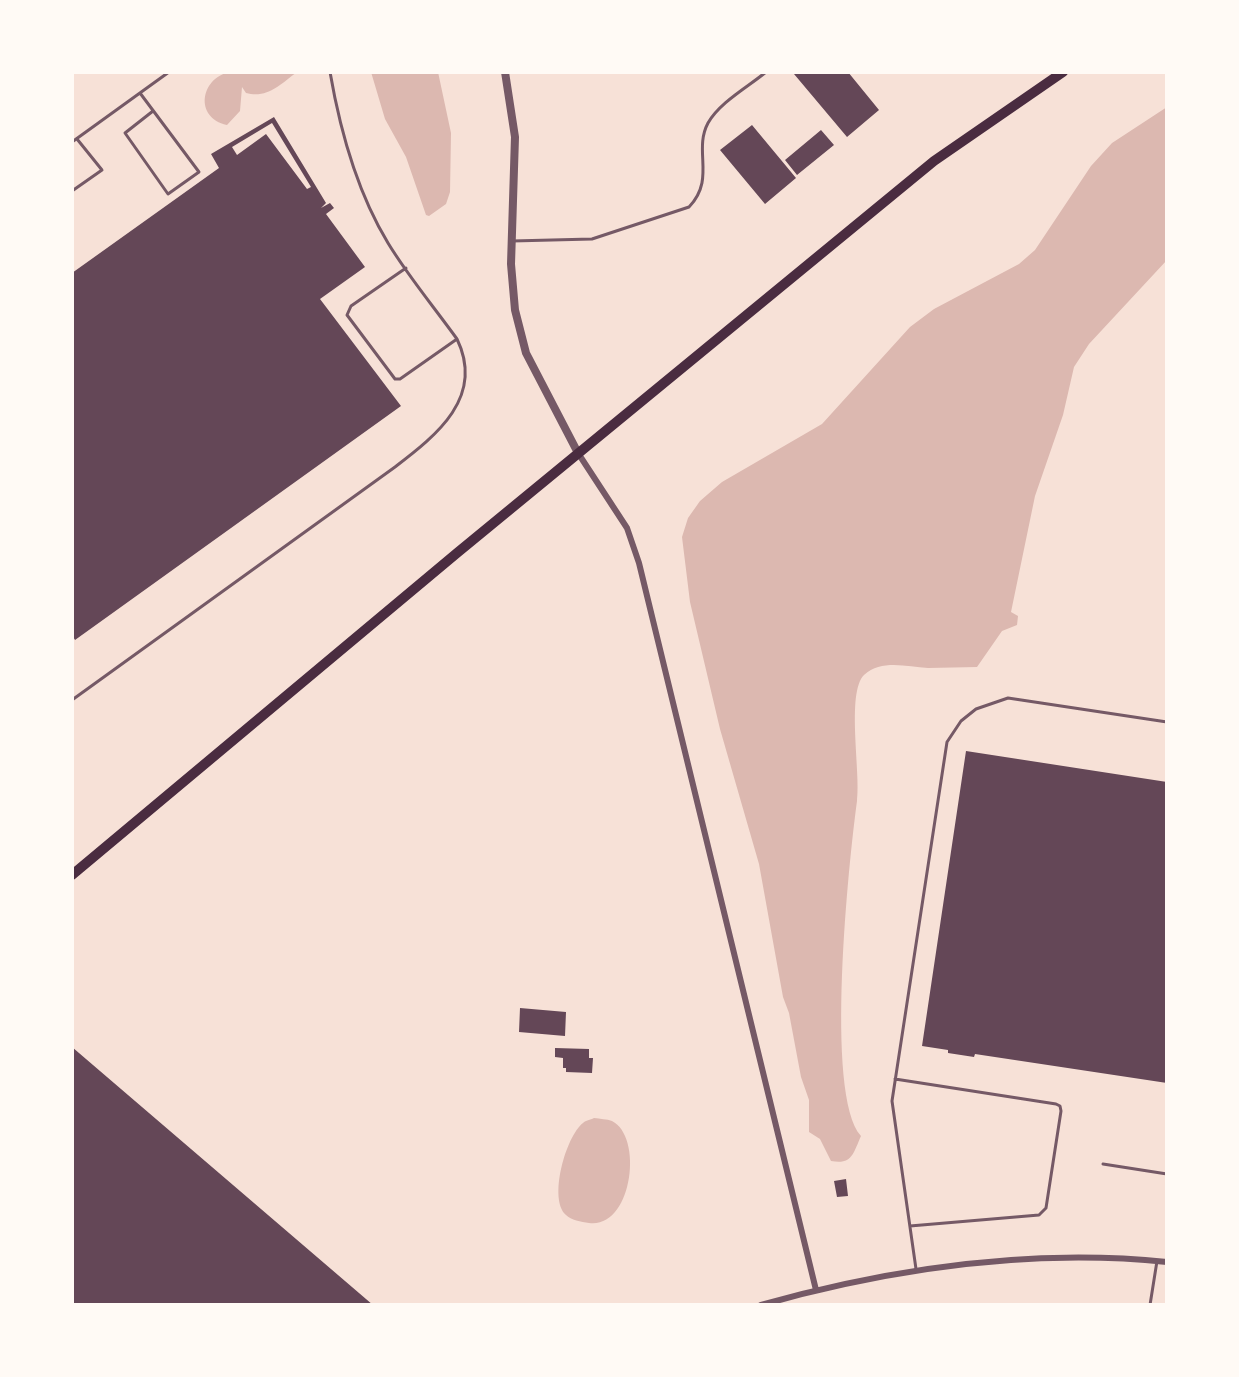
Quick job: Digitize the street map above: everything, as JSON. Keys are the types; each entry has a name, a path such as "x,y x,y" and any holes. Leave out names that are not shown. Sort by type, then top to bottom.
{"main road":[{"path":"72,875 934,161 1063,72"}],"street":[{"path":"505,72 515,137 511,284 519,334 534,370 578,453 627,528 637,554 816,1290"},
{"path":"761,1305 816,1290 960,1263 1056,1258 1167,1262"}],"lane":[{"path":"72,142 169,72"},
{"path":"72,700 395,467 441,430 456,406 463,386 465,355 457,339 387,242 359,183 330,72"},
{"path":"512,241 592,239 689,207 702,187 705,170 703,136 709,122 721,108 766,72"},
{"path":"140,93 199,172 168,194 125,133 153,111"},
{"path":"72,191 102,170 77,139"},
{"path":"406,268 351,306 347,315 395,379 400,379 457,339"},
{"path":"916,1269 892,1114 947,742 961,721 976,709 1008,698 1167,722"},
{"path":"895,1079 1056,1104 1061,1111 1046,1208 1039,1215 910,1226"},
{"path":"1103,1164 1167,1174"},
{"path":"1150,1305 1157,1261"}],"shaded area":[{"path":"230,72 297,72 279,86 261,94 246,93 242,87 240,111 227,125 209,115 205,98 212,82"},
{"path":"371,72 438,72 451,133 450,192 446,204 429,216 426,215 406,157 385,119"},
{"path":"1167,107 1167,260 1089,344 1074,367 1063,415 1035,496 1011,612 1018,616 1017,625 1002,631 977,667 887,665 871,670 859,684 855,715 858,788 845,922 841,1027 850,1112 861,1136 848,1160 831,1161 820,1139 809,1132 809,1100 783,997 759,864 720,729 690,602 682,537 688,518 700,501 722,482 822,424 910,327 934,309 1019,264 1035,250 1091,166 1112,143"},
{"path":"594,1118 612,1121 622,1130 630,1162 624,1198 615,1212 604,1221 589,1223 566,1215 561,1207 559,1182 565,1154 577,1130"}],"building":[{"path":"848,72 879,110 847,137 794,74"},
{"path":"274,117 326,203 321,208 330,203 334,208 326,214 365,267 320,299 401,406 75,640 72,635 72,273 219,168 211,154","holes":["272,123 311,187 307,189 266,134 237,155 232,147"]},
{"path":"752,125 796,178 765,204 720,150"},
{"path":"821,130 834,145 797,175 785,160"},
{"path":"966,751 1167,782 1167,1083 975,1054 974,1057 922,1046"},
{"path":"520,1008 566,1012 565,1036 519,1032"},
{"path":"72,1047 373,1305 72,1305"},
{"path":"555,1048 589,1049 589,1058 593,1058 592,1073 566,1072 563,1058 555,1057"},
{"path":"846,1179 848,1196 837,1197 834,1181"}]}
